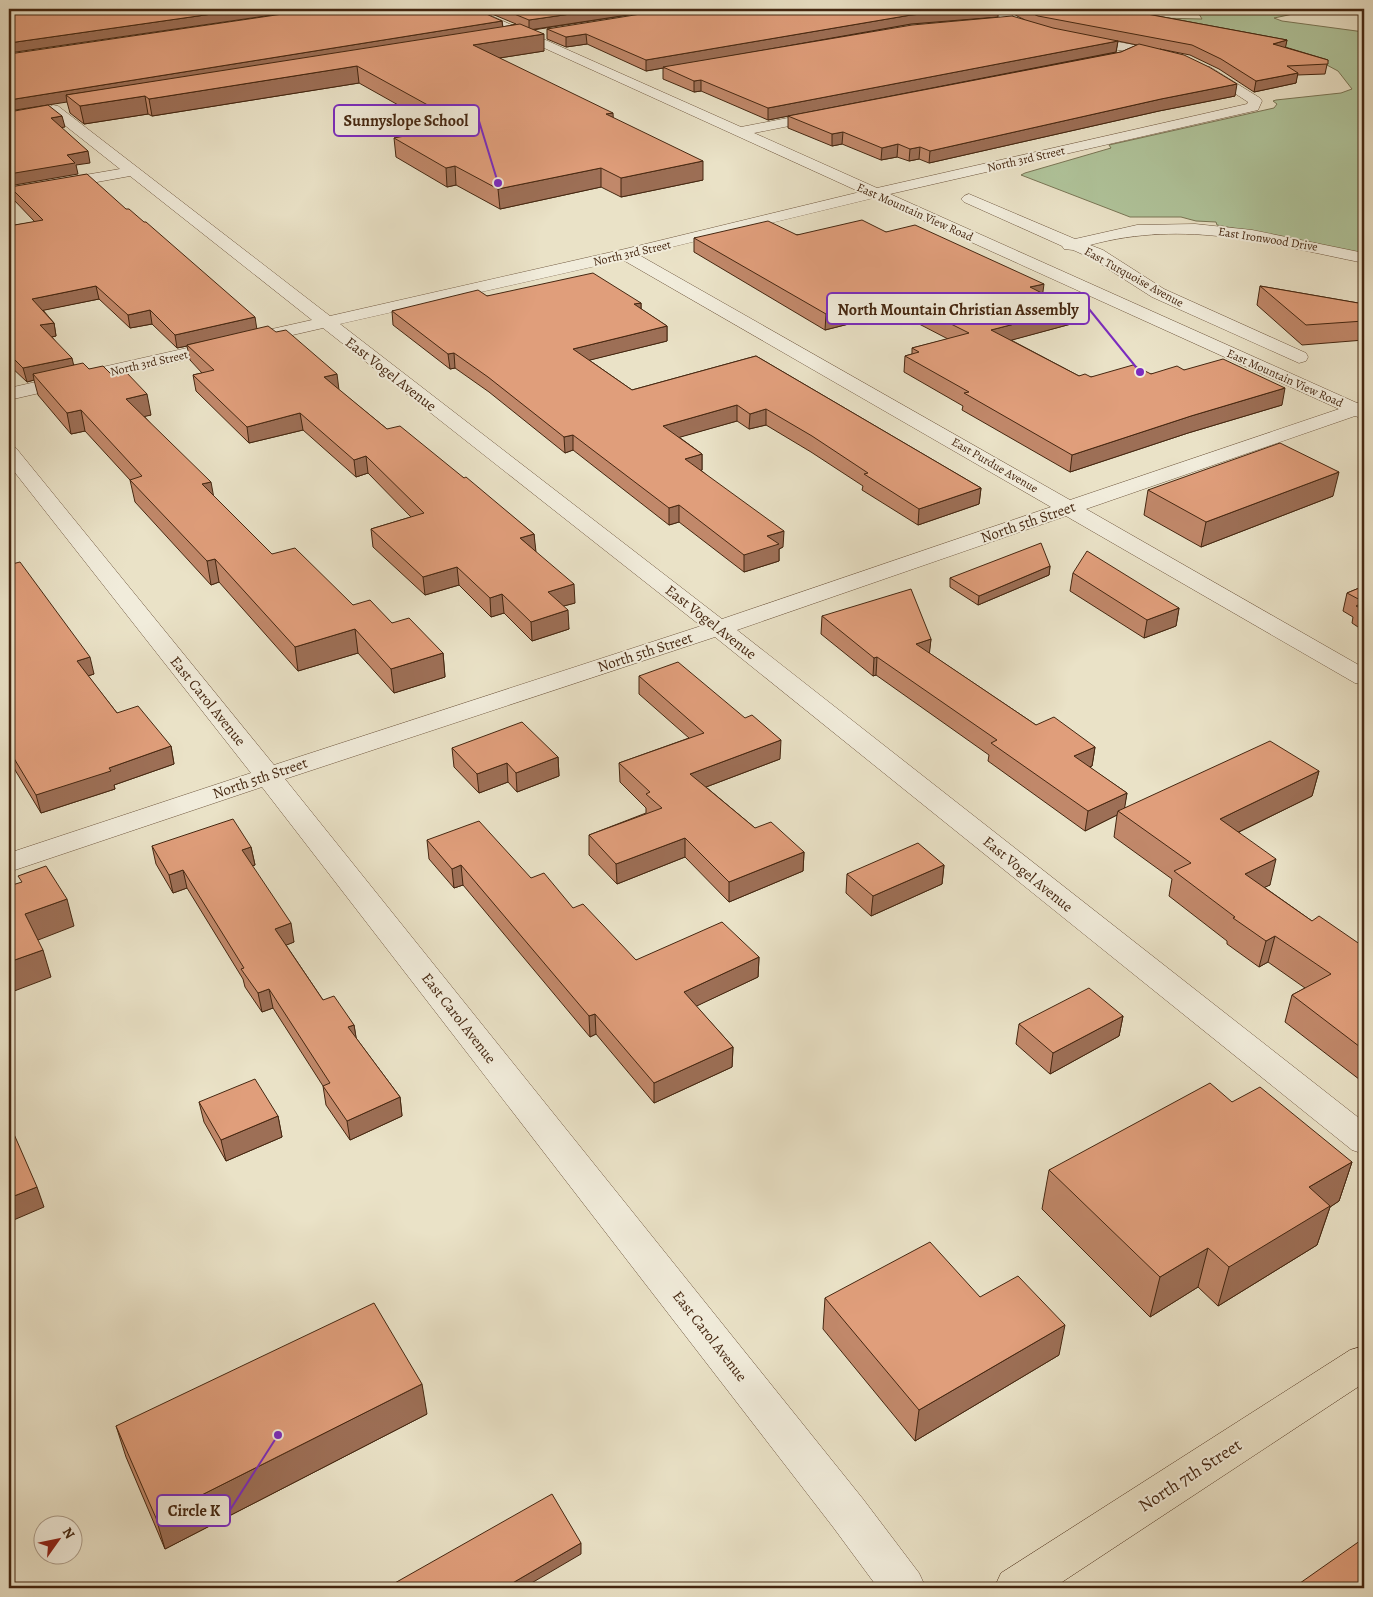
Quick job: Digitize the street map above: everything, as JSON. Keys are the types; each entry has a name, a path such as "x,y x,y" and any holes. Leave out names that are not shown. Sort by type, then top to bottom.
{"main road":[{"name":"North 7th Street","path":"1016,1588 1364,1362"}],"street":[{"name":"East Mountain View Road","path":"467,9 1023,261 1362,410"},
{"path":"998,9 1004,21 1052,34"},
{"path":"502,37 547,33"},
{"path":"1068,37 1138,48 1178,58"},
{"path":"1110,58 1138,48"},
{"name":"North 3rd Street","path":"9,394 326,323 1254,107 1255,101 1194,64"},
{"path":"624,80 644,77"},
{"name":"East Vogel Avenue","path":"72,106 45,111 132,171 719,628 1364,1141"},
{"path":"738,132 834,113"},
{"path":"9,193 132,171"},
{"name":"East Turquoise Avenue","path":"968,199 1097,254 1158,293 1299,357"},
{"name":"East Ironwood Drive","path":"1023,261 1074,245 1136,230 1170,229 1211,230 1271,237 1364,258"},
{"name":"East Purdue Avenue","path":"624,254 1364,678"},
{"name":"North 5th Street","path":"9,863 719,628 1362,410"},
{"name":"East Carol Avenue","path":"9,452 268,776 842,1505 904,1588"}],"green space":[{"path":"1077,9 1139,9 1158,18 1202,19 1196,9 1317,9 1274,18 1282,21 1364,32 1364,254 1217,225 1216,222 1196,221 1181,217 1130,217 1021,175 1111,148 1109,145 1274,108 1277,104 1273,101 1276,100 1341,93 1352,89 1338,71 1325,64"}],"building":[{"path":"9,9 247,9 9,43"},
{"path":"317,9 475,9 502,21 9,100 9,54"},
{"path":"502,9 605,9 529,20"},
{"path":"672,9 978,9 911,15 646,60 586,34 566,37 547,29"},
{"path":"1022,9 1120,9 1287,40 1273,44 1328,60 1328,64 1287,66 1298,73 1256,81 1221,59 1192,45 1038,16"},
{"path":"1012,16 1053,28 1118,41 768,108 701,80 694,81 663,67 912,25"},
{"path":"520,24 544,34 473,45 613,113 606,114 703,161 621,178 601,168 498,189 455,166 446,168 394,138 464,125 357,66 149,99 145,96 80,106 66,95"},
{"path":"1139,44 1184,55 1237,84 1161,99 930,151 920,147 910,149 898,144 882,148 843,132 832,134 788,116 1121,52"},
{"path":"48,105 62,116 51,118 88,151 67,155 75,163 9,174 9,112"},
{"path":"87,174 126,209 129,209 146,222 255,317 175,335 150,310 128,315 96,286 32,299 54,323 40,325 72,358 23,368 9,354 9,226 43,220 10,187"},
{"path":"862,220 886,232 915,225 1044,284 1030,287 1073,309 991,330 1079,376 1085,374 1091,377 1133,365 1151,374 1177,366 1184,370 1223,359 1285,388 1072,455 964,393 969,392 905,356 919,352 912,348 969,333 897,297 826,314 694,238 768,221 797,235"},
{"path":"593,273 641,303 634,304 667,326 573,349 632,390 756,356 981,488 919,509 864,474 868,473 812,436 766,409 750,414 737,405 663,426 702,454 685,459 784,531 767,536 779,544 744,555 679,505 669,508 573,435 564,437 488,377 454,353 448,354 392,311 478,290 487,296"},
{"path":"1260,286 1364,304 1364,321 1306,325"},
{"path":"268,326 276,332 286,330 337,374 324,377 387,429 400,426 464,478 466,477 534,534 520,538 574,584 548,592 568,610 531,622 502,594 490,598 457,567 423,577 371,529 424,513 366,456 354,460 300,413 247,427 193,375 214,370 187,345"},
{"path":"83,363 89,369 103,366 111,374 125,371 147,394 126,399 211,482 202,484 272,554 295,548 353,605 370,600 392,623 409,618 443,653 391,669 355,629 295,647 215,559 207,561 130,480 142,476 81,410 67,413 33,374"},
{"path":"1280,443 1339,472 1206,522 1148,490"},
{"path":"1041,543 1050,566 979,596 950,578"},
{"path":"1087,551 1179,608 1147,620 1073,573"},
{"path":"9,559 12,564 20,562 90,657 77,661 117,713 138,706 171,746 109,768 111,771 36,795 9,750"},
{"path":"1364,586 1364,602 1347,593"},
{"path":"911,589 931,639 916,644 1036,725 1054,717 1095,747 1074,756 1127,793 1088,811 991,743 997,740 877,657 874,658 822,616"},
{"path":"1364,602 1364,610 1356,606"},
{"path":"678,662 745,718 752,715 781,740 690,774 755,828 771,822 804,852 729,882 685,838 616,864 589,835 662,808 646,794 650,792 619,763 704,733 639,676"},
{"path":"522,722 558,757 516,773 507,763 477,774 452,748"},
{"path":"1270,741 1319,771 1220,819 1276,859 1245,874 1312,921 1319,916 1364,947 1364,1050 1292,995 1331,974 1275,936 1266,941 1233,918 1235,917 1174,871 1191,863 1118,811"},
{"path":"233,819 251,847 242,850 291,923 275,929 323,1000 334,996 354,1025 348,1027 400,1097 347,1121 323,1086 330,1083 269,989 258,993 241,969 244,968 183,870 169,875 152,846"},
{"path":"479,821 531,878 544,873 573,908 583,904 636,960 722,922 759,957 684,992 733,1047 654,1083 595,1014 589,1016 461,865 452,869 427,840"},
{"path":"918,843 944,865 873,896 847,874"},
{"path":"46,866 67,899 25,914 43,950 9,962 9,886 22,882 18,876"},
{"path":"1089,988 1123,1016 1053,1053 1019,1024"},
{"path":"255,1079 278,1116 221,1140 199,1102"},
{"path":"1210,1083 1232,1102 1260,1087 1352,1162 1309,1187 1330,1206 1229,1267 1208,1248 1160,1277 1049,1170"},
{"path":"9,1126 37,1187 9,1198"},
{"path":"930,1242 980,1297 1018,1276 1065,1325 919,1410 825,1298"},
{"path":"374,1303 422,1384 156,1518 116,1426"},
{"path":"552,1494 581,1543 504,1588 386,1588"},
{"path":"1364,1538 1364,1588 1293,1588"}],"place":[{"name":"Sunnyslope School","path":"498,183"},
{"name":"North Mountain Christian Assembly","path":"1140,372"},
{"name":"Circle K","path":"278,1435"}]}
